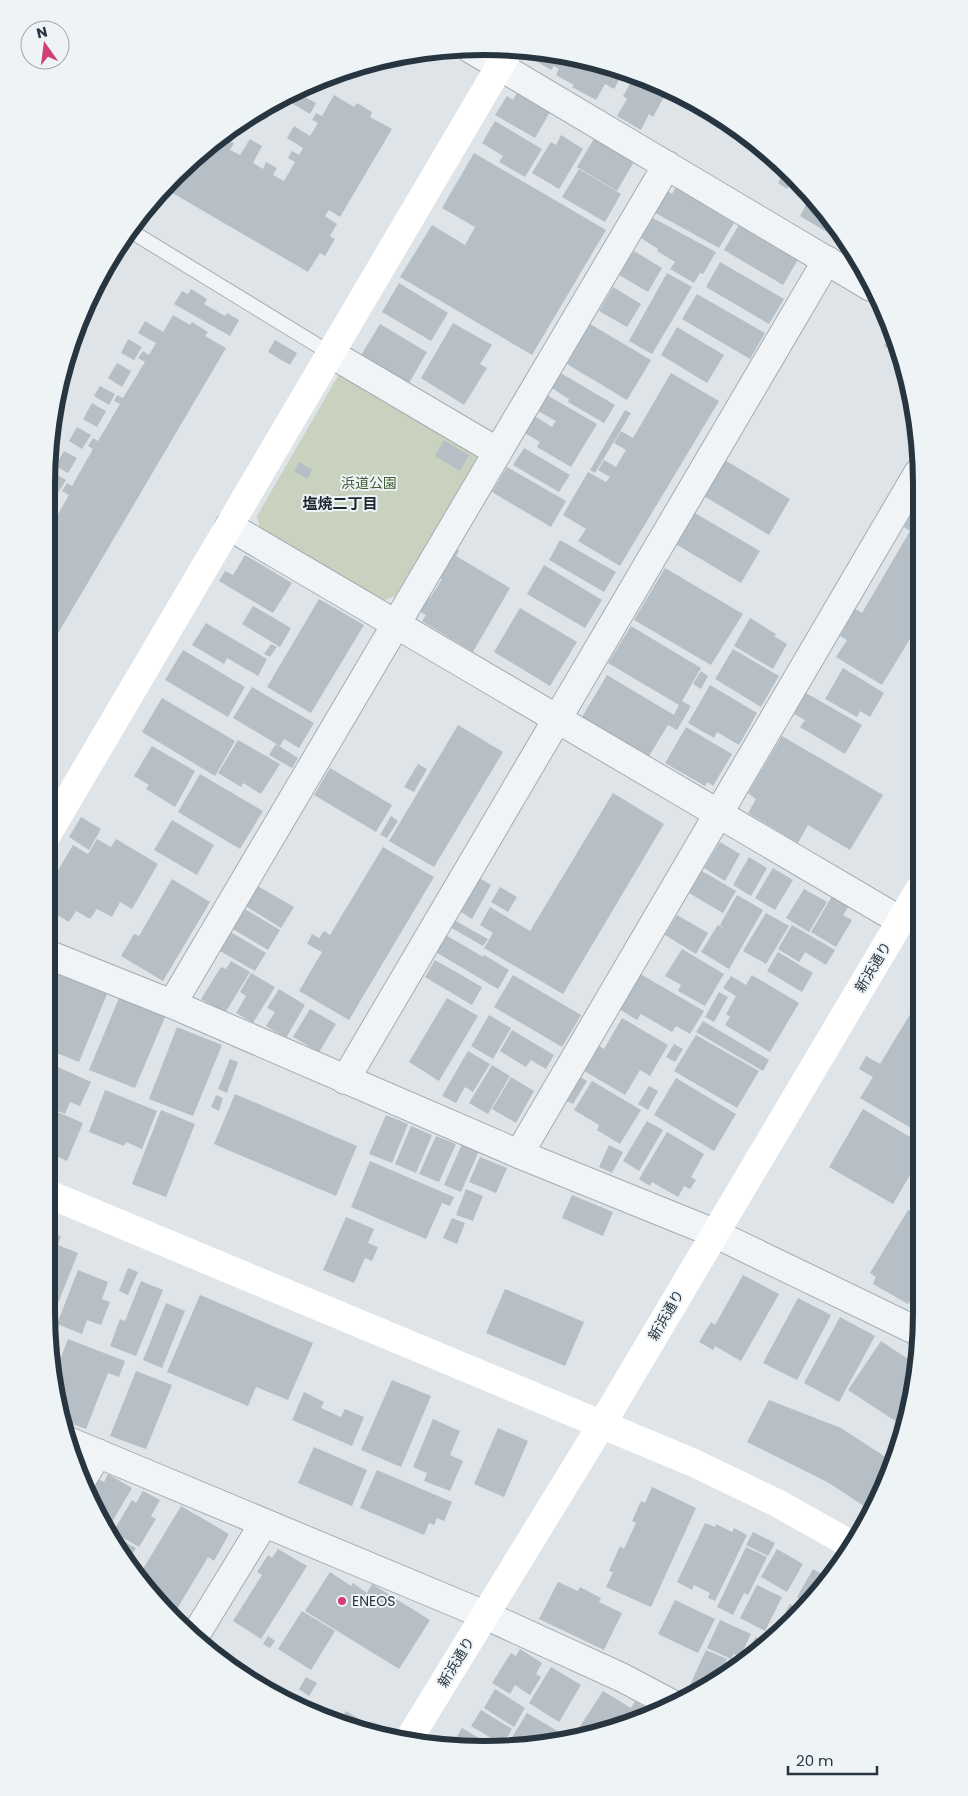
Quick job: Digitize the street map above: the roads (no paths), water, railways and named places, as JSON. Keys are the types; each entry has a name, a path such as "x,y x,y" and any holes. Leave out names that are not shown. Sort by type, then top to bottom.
{"street":[{"path":"55,822 506,57 667,165 862,282"},
{"path":"172,1004 667,165"},
{"path":"345,1080 827,260"},
{"path":"330,353 498,452"},
{"path":"519,1154 913,483"},
{"path":"229,526 901,921"},
{"name":"新浜通り","path":"412,1735 602,1424 913,900"},
{"path":"55,957 172,1004 519,1154 714,1233 912,1329"},
{"path":"55,1196 694,1463 778,1503 846,1542"},
{"path":"76,1444 264,1524 485,1614 623,1678 666,1701"},
{"path":"87,1472 98,1453"},
{"path":"198,1632 264,1524"}],"lane":[{"path":"136,234 330,353"}],"place":[{"name":"ENEOS","path":"342,1601"}],"district":[{"name":"塩焼二丁目","path":"340,503"}],"park label":[{"name":"浜道公園","path":"369,483"}]}
